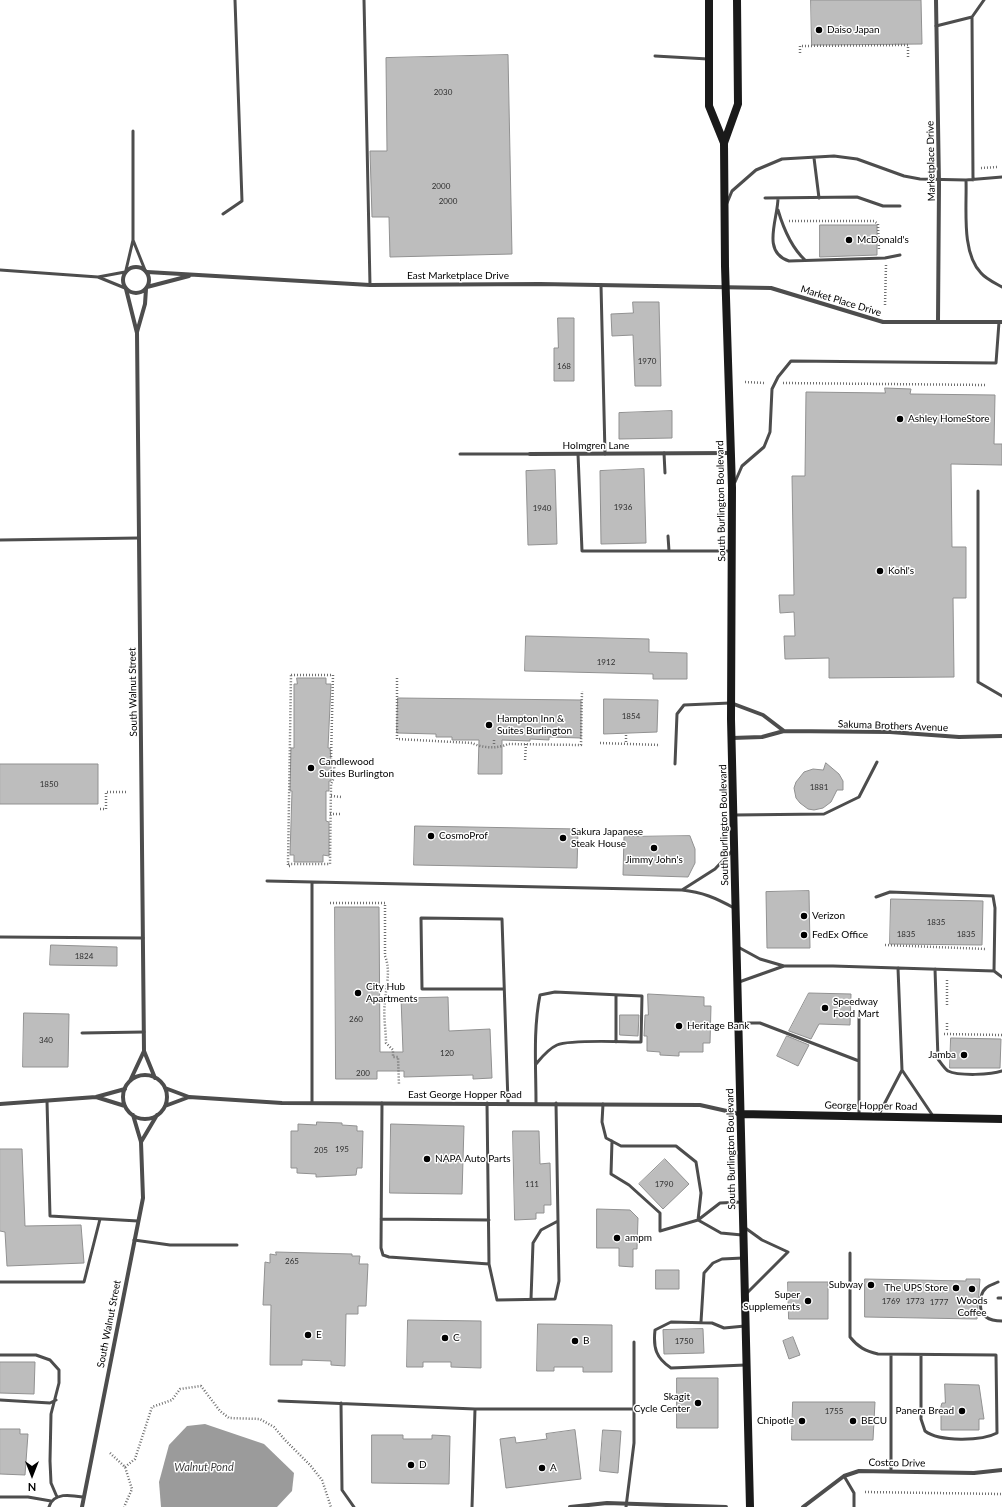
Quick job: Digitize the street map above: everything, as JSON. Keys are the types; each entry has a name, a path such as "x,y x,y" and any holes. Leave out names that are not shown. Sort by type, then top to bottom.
{"main road":[{"name":"South Burlington Boulevard","path":"709,0 709,106 724,143"},
{"name":"South Burlington Boulevard","path":"737,0 738,104 724,143 725,287 732,488 731,738 734,815 742,1235 750,1507"},
{"name":"George Hopper Road","path":"740,1114 1002,1118"}],"street":[{"name":"Marketplace Drive","path":"936,0 939,180 938,321"},
{"path":"136,266 146,271 149,279 146,288 136,293 126,288 122,280 125,271 136,266"},
{"name":"East Marketplace Drive","path":"146,271 370,285 601,285 725,287"},
{"name":"East Marketplace Drive","path":"146,288 192,275"},
{"name":"Market Place Drive","path":"725,287 771,288 883,322 1000,322"},
{"name":"South Walnut Street","path":"126,288 137,333 144,1051 156,1078"},
{"name":"South Walnut Street","path":"137,333 145,304 146,288"},
{"name":"Holmgren Lane","path":"530,454 731,453"},
{"path":"731,702 763,714 784,731"},
{"name":"Sakuma Brothers Avenue","path":"731,738 762,737 784,731 890,732 959,737 1002,736"},
{"name":"South Walnut Street","path":"130,1081 144,1051"},
{"path":"125,1106 123,1095 130,1081 142,1076 156,1078 165,1088 165,1106 157,1115 141,1142"},
{"name":"East George Hopper Road","path":"165,1088 189,1097 312,1103 556,1103 700,1105 740,1114"},
{"path":"0,1104 96,1097 125,1089"},
{"path":"96,1097 125,1106 133,1115 145,1119 157,1115"},
{"name":"East George Hopper Road","path":"165,1106 189,1097"},
{"name":"South Walnut Street","path":"82,1507 143,1198 141,1142 133,1115"},
{"name":"Costco Drive","path":"803,1507 844,1476 858,1471 891,1470 974,1472 1002,1470"},
{"path":"570,1507 607,1502 626,1505 726,1507"}],"lane":[{"path":"223,214 242,201 235,0"},
{"path":"364,0 370,285"},
{"path":"972,180 972,17 984,0"},
{"path":"936,26 972,17"},
{"path":"655,56 708,59"},
{"path":"0,270 98,277 125,271 133,240 132,131"},
{"path":"725,208 732,191 756,170 782,159 834,156 857,159 904,176 939,180 972,180 1002,177"},
{"path":"814,158 819,198"},
{"path":"966,180 968,246 972,262 982,274 1002,286"},
{"path":"765,198 857,197 883,206 900,206"},
{"path":"778,198 778,210 773,229 774,247 776,254 781,258 789,261 885,258 900,255"},
{"path":"778,210 782,223 796,249 806,260"},
{"path":"133,240 146,271"},
{"path":"98,277 126,288"},
{"path":"601,285 605,454"},
{"path":"732,488 742,466 764,447 770,432 772,389 778,377 791,361 996,363 1000,322"},
{"path":"664,453 665,473"},
{"name":"Holmgren Lane","path":"460,454 530,454"},
{"path":"578,454 582,551 731,551"},
{"path":"978,491 978,682 1002,696"},
{"path":"668,536 668,551"},
{"path":"0,540 139,538"},
{"path":"675,764 677,714 684,705 731,702"},
{"path":"734,815 824,814 859,797 877,762"},
{"path":"682,890 699,881 716,869 734,849"},
{"path":"267,881 682,890 700,892 715,897 735,909"},
{"path":"312,882 312,1103"},
{"path":"876,897 890,892 993,896 995,908 994,971"},
{"path":"504,989 422,989 421,918 502,919 508,1103"},
{"path":"0,937 143,938"},
{"path":"736,946 760,959 784,966 994,971 1002,977"},
{"path":"737,983 784,966"},
{"path":"878,1116 902,1070 898,968"},
{"path":"935,969 938,1059 946,1070 953,1073 995,1074 1002,1071"},
{"path":"536,1064 550,1049 570,1042 641,1042 642,996 555,992 540,995 536,1016 536,1064 536,1103"},
{"path":"616,995 616,1042"},
{"path":"859,1116 860,1015"},
{"path":"738,1023 760,1023 859,1061"},
{"path":"82,1033 144,1032"},
{"path":"902,1070 933,1116"},
{"path":"47,1101 50,1216 138,1221"},
{"path":"382,1103 381,1248 383,1255 389,1257 489,1264"},
{"path":"487,1103 489,1264 497,1300 555,1299 559,1281 556,1103"},
{"path":"603,1104 602,1122 606,1138 621,1146 676,1146 696,1162 701,1193 698,1220"},
{"path":"612,1141 611,1174 629,1185 660,1213 660,1231 698,1220 720,1203 742,1202"},
{"path":"0,1282 84,1282 100,1219"},
{"path":"381,1219 489,1220"},
{"path":"531,1299 533,1243 541,1230 558,1220"},
{"path":"698,1220 721,1232 742,1235"},
{"path":"742,1225 762,1240 788,1252 744,1296"},
{"path":"134,1240 170,1245 237,1246"},
{"path":"850,1253 850,1337 857,1346 867,1352 891,1355 921,1355 996,1355 997,1433 985,1438 936,1438 925,1432 921,1419 921,1355"},
{"path":"701,1322 704,1273 713,1262 722,1259 743,1258"},
{"path":"998,1282 986,1288 981,1296 981,1306 983,1313 987,1318 1002,1321"},
{"path":"745,1326 724,1328 712,1322 671,1322 655,1330 653,1345 662,1362 671,1368 685,1369 746,1366"},
{"path":"626,1505 634,1444 634,1342"},
{"path":"0,1355 36,1355 50,1360 59,1370 56,1400 51,1414 50,1460 51,1483 57,1496"},
{"path":"891,1355 891,1470"},
{"path":"997,1386 1002,1386"},
{"path":"0,1400 50,1403 56,1400"},
{"path":"279,1400 474,1409 634,1409"},
{"path":"341,1403 342,1490 354,1507"},
{"path":"472,1507 474,1409"},
{"path":"844,1476 854,1493 854,1507"},
{"path":"49,1507 51,1501 57,1496 84,1497"},
{"path":"0,1497 28,1497 51,1501"}],"path":[{"path":"800,53 800,46 908,45 908,57"},
{"path":"972,168 1002,167"},
{"path":"787,222 874,221 878,224 879,253 885,252"},
{"path":"885,305 886,263"},
{"path":"746,382 765,383"},
{"path":"781,383 987,385"},
{"path":"291,675 333,675 331,759 334,763 332,771 330,814 330,864 307,863 289,865 291,675"},
{"path":"397,678 397,739 472,743 479,746 526,744 580,745 582,690"},
{"path":"626,735 626,743"},
{"path":"494,740 494,746"},
{"path":"600,743 660,745"},
{"path":"526,744 526,760"},
{"path":"100,809 106,809 106,792 126,792"},
{"path":"331,796 342,797"},
{"path":"330,814 342,814"},
{"path":"330,903 385,903 385,956 388,962 388,986 385,1002 386,1043 393,1050 393,1057 398,1057 399,1085"},
{"path":"885,945 994,949"},
{"path":"947,980 947,1005"},
{"path":"947,1021 946,1034 1002,1035"},
{"path":"125,1467 135,1459 152,1407 172,1400 180,1389 201,1386 220,1411 229,1418 260,1419 274,1427 284,1440 300,1455 322,1480 331,1507"},
{"path":"110,1453 125,1467 132,1489 124,1507"},
{"path":"865,1492 1002,1494"}],"water":[{"name":"Walnut Pond","path":"205,1424 264,1444 294,1473 292,1491 277,1507 161,1507 159,1482 169,1445 187,1426"}],"building":[{"path":"811,0 921,0 922,44 812,45"},
{"path":"508,55 512,254 390,257 389,217 372,217 370,151 387,151 386,58"},
{"name":"McDonald's","path":"820,225 877,225 877,255 820,257"},
{"path":"633,302 659,302 661,386 635,386 633,335 612,336 611,314 633,313"},
{"path":"558,318 574,318 574,381 554,381 554,348 558,348"},
{"name":"Kohl's","path":"885,388 911,389 910,394 995,395 994,444 1002,444 1002,465 951,464 952,547 966,547 966,598 953,598 954,677 829,678 829,658 785,659 784,636 795,636 794,612 780,613 779,595 794,595 792,476 805,476 806,392 885,393"},
{"path":"672,411 672,438 619,439 619,413"},
{"path":"644,469 646,543 601,544 600,471"},
{"path":"555,470 557,544 528,545 526,471"},
{"path":"526,636 649,639 649,652 687,653 687,679 653,679 653,674 525,671"},
{"name":"Candlewood Suites Burlington","path":"297,678 326,678 326,684 331,684 328,748 330,748 331,781 329,781 329,791 326,791 326,821 329,822 329,856 323,855 323,862 294,862 294,855 290,855 292,791 290,791 291,748 294,748 294,684 297,684"},
{"name":"Hampton Inn & Suites Burlington","path":"398,698 581,700 581,738 549,737 549,740 502,740 502,774 478,774 479,740 452,740 452,737 436,737 436,734 397,733"},
{"path":"604,699 658,700 657,732 604,734"},
{"path":"826,763 839,774 843,781 843,790 837,790 831,802 823,808 814,810 808,809 796,798 794,788 796,782 804,772 813,769 823,770"},
{"path":"0,764 98,764 98,804 0,804"},
{"path":"415,826 578,829 577,868 414,865"},
{"path":"690,836 695,849 695,863 688,877 623,875 624,837"},
{"path":"809,891 810,948 767,948 766,892"},
{"path":"891,899 983,901 982,945 890,944"},
{"path":"335,907 379,907 380,1052 403,1052 401,998 448,997 449,1031 490,1029 492,1078 473,1079 473,1075 404,1077 404,1071 377,1071 377,1079 336,1079"},
{"path":"51,945 117,947 117,966 50,965"},
{"name":"Speedway Food Mart","path":"809,993 851,994 850,1025 819,1024 811,1039 789,1031"},
{"name":"Heritage Bank","path":"648,994 704,997 704,1006 711,1006 710,1043 703,1043 703,1052 679,1052 679,1056 660,1055 660,1052 647,1051 647,1036 644,1036 645,1015 648,1015"},
{"path":"24,1013 69,1014 68,1067 23,1067"},
{"path":"620,1015 639,1015 638,1036 620,1035"},
{"path":"787,1036 809,1045 798,1066 777,1056"},
{"path":"951,1038 1001,1039 1000,1068 950,1068"},
{"path":"317,1122 342,1123 342,1125 357,1126 357,1131 363,1131 362,1168 357,1168 356,1175 316,1177 316,1174 297,1173 297,1168 291,1168 291,1131 298,1131 298,1124 316,1125"},
{"name":"NAPA Auto Parts","path":"391,1124 464,1126 462,1194 390,1193"},
{"path":"513,1131 539,1131 540,1164 550,1163 551,1205 544,1205 544,1213 536,1213 536,1219 515,1220"},
{"path":"0,1149 22,1149 25,1226 81,1225 84,1263 7,1266 5,1232 0,1231"},
{"path":"665,1159 689,1184 663,1209 639,1184"},
{"name":"ampm","path":"597,1209 630,1210 638,1218 637,1249 633,1249 633,1267 619,1266 619,1248 597,1248"},
{"path":"276,1252 352,1254 352,1256 360,1256 359,1264 368,1264 366,1306 358,1306 358,1314 346,1314 345,1366 331,1365 331,1361 302,1360 302,1365 270,1365 271,1305 263,1305 265,1262 270,1263 270,1254 276,1255"},
{"path":"656,1270 679,1270 679,1289 656,1289"},
{"path":"865,1279 966,1281 966,1279 980,1279 977,1319 865,1317"},
{"name":"Super Supplements","path":"788,1282 828,1282 828,1319 789,1319"},
{"name":"C","path":"408,1320 481,1321 481,1368 451,1367 451,1362 423,1362 423,1367 407,1367"},
{"name":"B","path":"538,1324 612,1325 612,1372 583,1372 583,1367 554,1367 554,1371 537,1371"},
{"path":"703,1329 704,1353 664,1354 663,1330"},
{"path":"793,1337 800,1355 789,1359 783,1341"},
{"path":"0,1362 35,1362 34,1394 0,1393"},
{"name":"Skagit Cycle Center","path":"677,1378 718,1378 718,1428 677,1428"},
{"name":"Panera Bread","path":"945,1384 979,1385 984,1419 979,1419 979,1430 941,1430 941,1406 942,1403 945,1403"},
{"path":"793,1402 875,1402 873,1440 792,1440"},
{"path":"0,1429 20,1429 20,1434 28,1434 25,1475 0,1474"},
{"name":"A","path":"575,1430 581,1479 506,1488 500,1439 515,1437 516,1443 547,1439 546,1434"},
{"path":"603,1430 621,1431 618,1473 600,1471"},
{"name":"D","path":"372,1435 403,1435 403,1439 432,1439 432,1435 450,1436 449,1484 372,1483"}],"place":[{"name":"Daiso Japan","path":"819,30"},
{"name":"McDonald's","path":"849,240"},
{"name":"Ashley HomeStore","path":"900,419"},
{"name":"Kohl's","path":"880,571"},
{"name":"Hampton Inn & Suites Burlington","path":"489,725"},
{"name":"Candlewood Suites Burlington","path":"311,768"},
{"name":"CosmoProf","path":"431,836"},
{"name":"Sakura Japanese Steak House","path":"563,838"},
{"name":"Jimmy John's","path":"654,848"},
{"name":"Verizon","path":"804,916"},
{"name":"FedEx Office","path":"804,935"},
{"name":"City Hub Apartments","path":"358,993"},
{"name":"Speedway Food Mart","path":"825,1008"},
{"name":"Heritage Bank","path":"679,1026"},
{"name":"Jamba","path":"964,1055"},
{"name":"NAPA Auto Parts","path":"427,1159"},
{"name":"ampm","path":"617,1238"},
{"name":"Subway","path":"871,1285"},
{"name":"The UPS Store","path":"956,1288"},
{"name":"Woods Coffee","path":"972,1289"},
{"name":"Super Supplements","path":"808,1301"},
{"name":"E","path":"308,1335"},
{"name":"C","path":"445,1338"},
{"name":"B","path":"575,1341"},
{"name":"Skagit Cycle Center","path":"698,1403"},
{"name":"Panera Bread","path":"962,1411"},
{"name":"Chipotle","path":"802,1421"},
{"name":"BECU","path":"853,1421"},
{"name":"D","path":"411,1465"},
{"name":"A","path":"542,1468"}]}
